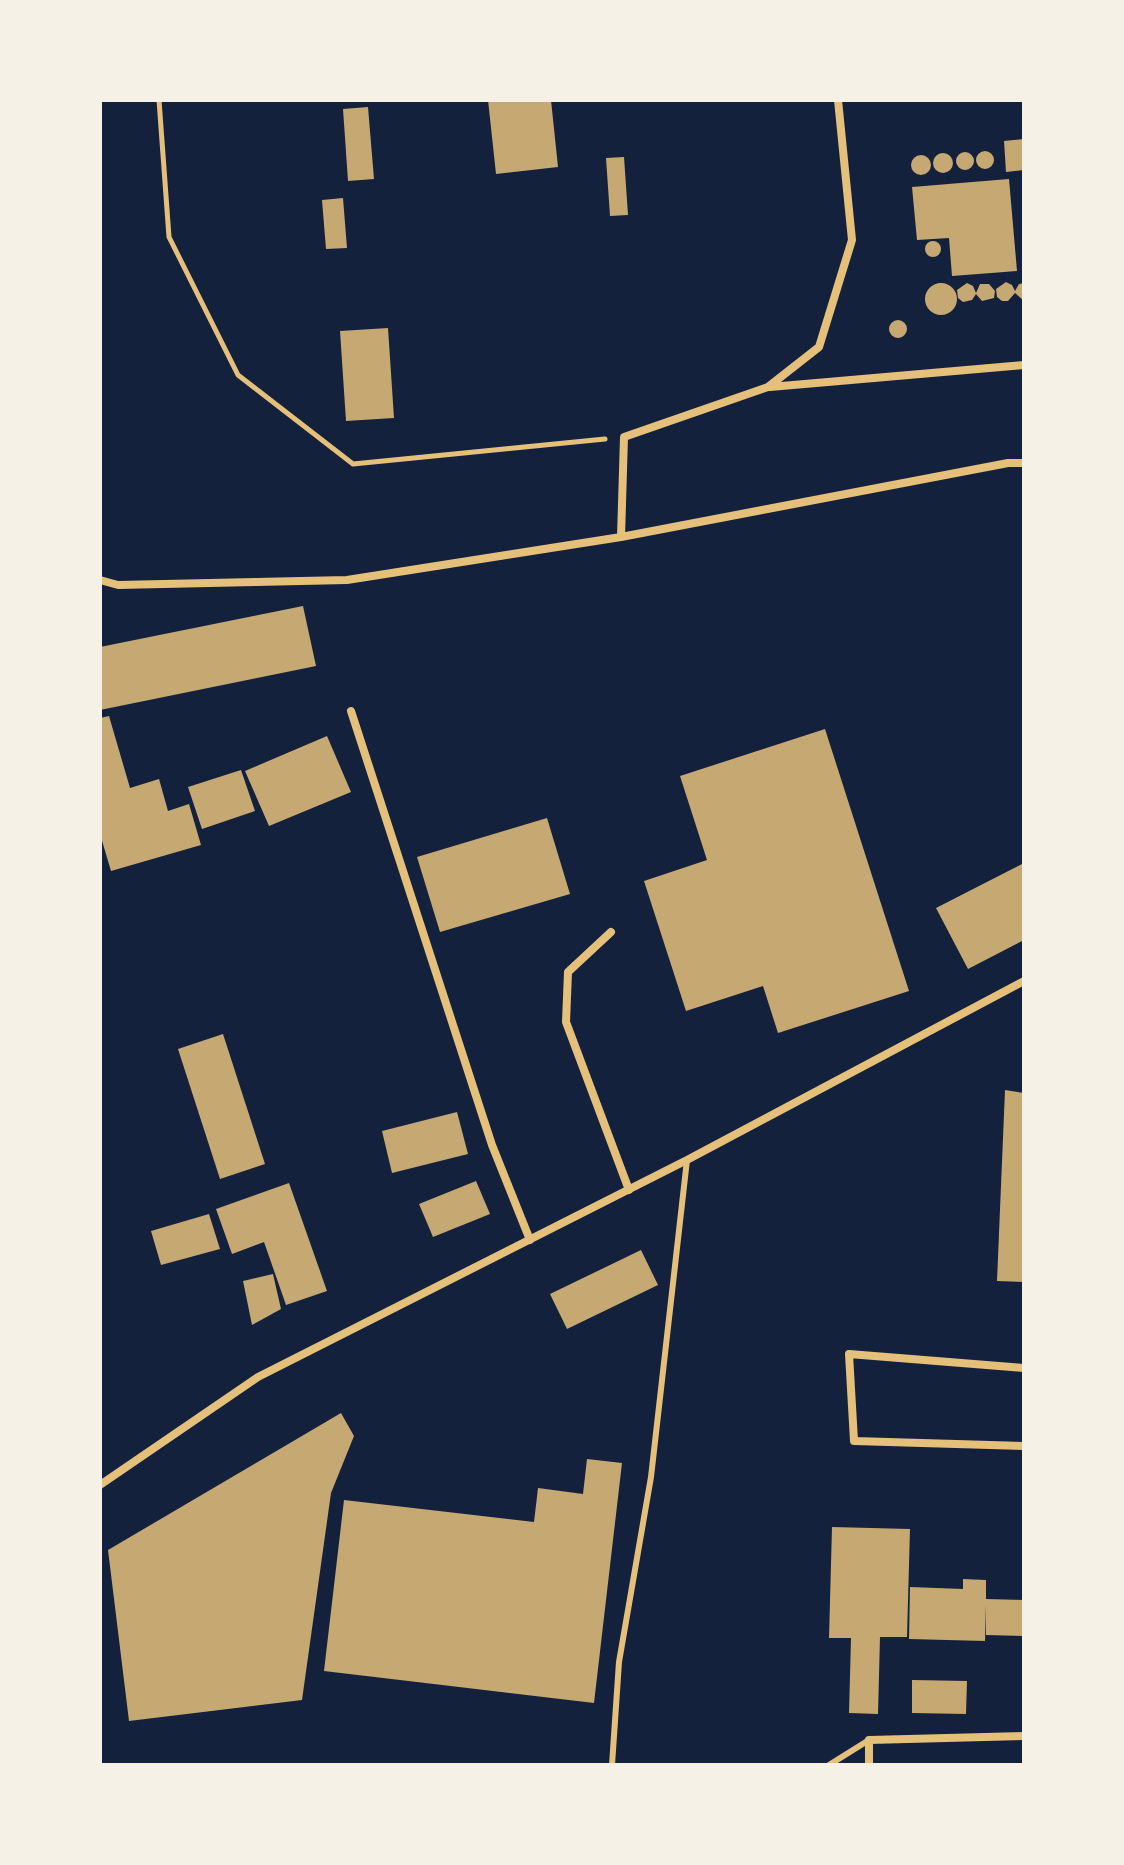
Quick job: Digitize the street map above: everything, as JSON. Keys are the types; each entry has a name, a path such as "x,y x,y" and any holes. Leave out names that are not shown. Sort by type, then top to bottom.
{"street":[{"path":"768,387 819,347 852,240 838,100"},
{"path":"621,537 624,437 768,387 1024,365"},
{"path":"100,580 118,585 347,580 621,537 1008,463 1024,463"},
{"path":"351,711 492,1145 530,1240"},
{"path":"611,932 568,972 566,1022 629,1190"},
{"path":"100,1485 258,1377 629,1190 1024,981"},
{"path":"1024,1368 849,1354 854,1441 1024,1446"},
{"path":"869,1765 869,1740 1024,1736"}],"lane":[{"path":"612,1765 619,1662 651,1477 687,1160"},
{"path":"829,1765 869,1740"}],"path":[{"path":"159,100 169,237 238,375 353,464 624,437"}],"building":[{"path":"488,100 551,100 558,167 496,174"},
{"path":"368,107 374,179 348,181 343,109"},
{"path":"1024,139 1024,170 1006,172 1004,141"},
{"path":"981,151 989,151 994,160 992,167 981,169 976,164 976,156"},
{"path":"961,152 969,152 974,161 972,168 961,170 956,165 956,157"},
{"path":"939,153 947,153 953,163 947,173 939,173 933,167 933,159"},
{"path":"917,155 925,155 931,165 925,175 917,175 911,169 911,161"},
{"path":"624,157 628,215 610,216 606,158"},
{"path":"1009,179 1017,271 952,276 949,238 917,240 912,187"},
{"path":"343,198 347,248 326,249 322,200"},
{"path":"930,241 936,241 941,249 939,255 930,257 925,252 925,246"},
{"path":"1006,282 1015,291 1019,284 1024,283 1024,301 1015,293 1008,301 997,297 996,289"},
{"path":"941,283 952,288 957,299 952,310 941,315 930,310 925,299 930,288"},
{"path":"967,283 973,286 976,293 980,284 989,284 995,291 994,298 982,301 976,294 972,300 963,302 958,298 957,290"},
{"path":"894,320 902,320 907,329 905,336 894,338 889,333 889,325"},
{"path":"388,328 394,418 346,421 340,331"},
{"path":"303,606 316,666 100,710 100,647"},
{"path":"109,716 130,788 159,779 168,811 189,804 201,845 111,871 100,834 100,718"},
{"path":"825,729 909,991 778,1033 763,986 686,1011 644,881 707,860 680,776"},
{"path":"327,736 351,792 269,826 245,771"},
{"path":"241,770 255,811 202,829 188,787"},
{"path":"547,818 570,894 440,932 417,857"},
{"path":"1024,863 1024,940 968,969 936,908"},
{"path":"223,1034 265,1164 220,1179 178,1049"},
{"path":"1005,1090 1024,1093 1024,1282 997,1281"},
{"path":"457,1112 468,1154 392,1173 382,1131"},
{"path":"476,1181 490,1214 433,1237 419,1204"},
{"path":"289,1183 327,1291 286,1305 264,1242 232,1254 216,1209"},
{"path":"209,1214 220,1249 161,1265 151,1231"},
{"path":"641,1250 658,1285 567,1329 550,1294"},
{"path":"273,1274 281,1309 252,1325 243,1281"},
{"path":"341,1413 354,1436 331,1493 302,1700 129,1721 108,1550"},
{"path":"587,1459 622,1463 594,1703 324,1671 344,1500 534,1522 538,1488 583,1494"},
{"path":"832,1527 910,1529 907,1637 880,1637 878,1714 849,1713 851,1638 829,1638"},
{"path":"963,1579 986,1580 986,1599 1024,1600 1024,1636 986,1635 986,1605 985,1641 909,1639 910,1587 963,1589"},
{"path":"912,1680 967,1681 966,1714 912,1713"}]}
